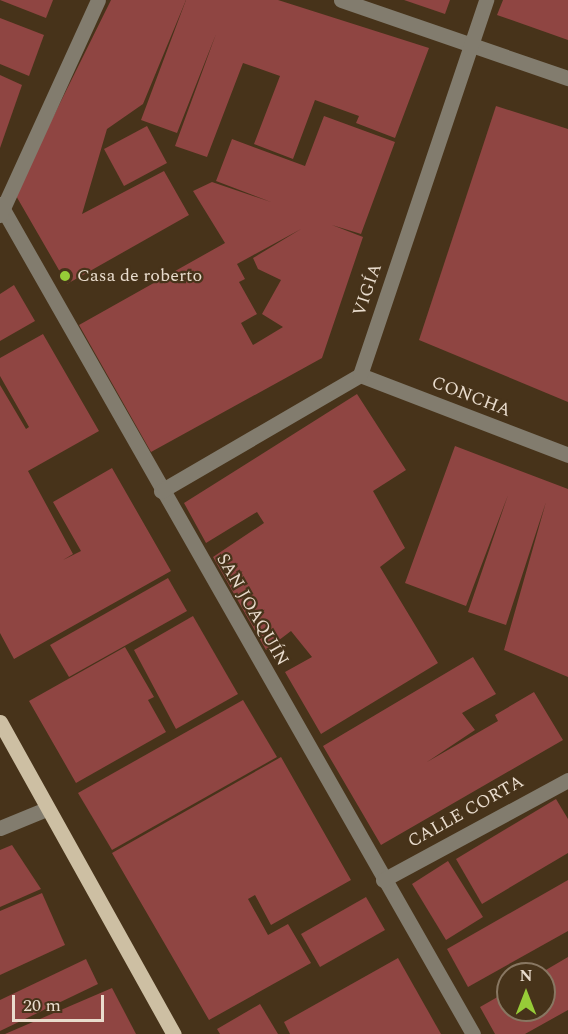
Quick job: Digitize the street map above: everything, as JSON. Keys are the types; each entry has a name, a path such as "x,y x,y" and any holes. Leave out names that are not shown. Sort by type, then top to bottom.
{"main road":[{"path":"0,722 46,809 174,1034"}],"street":[{"path":"2,210 98,0"},
{"path":"342,0 472,42 568,78"},
{"name":"VIGÍA","path":"360,375 486,0"},
{"name":"SAN JOAQUÍN","path":"2,210 473,1034"},
{"path":"161,490 360,375"},
{"name":"CONCHA","path":"360,375 568,455"},
{"name":"CALLE CORTA","path":"383,880 568,780"},
{"path":"0,828 46,809"}],"building":[{"path":"0,0 53,0 46,18"},
{"path":"111,0 186,0 143,104 107,129 82,214 164,171 189,215 67,284 15,194"},
{"path":"186,0 278,0 429,48 395,138 356,123 359,116 315,100 293,159 254,144 280,76 243,63 207,157 175,146 216,34 177,133 141,120"},
{"path":"404,0 450,0 445,14"},
{"path":"503,0 568,0 568,40 497,15"},
{"path":"0,18 44,35 29,76 0,64"},
{"path":"0,75 22,85 0,148"},
{"path":"496,106 568,129 568,402 419,340"},
{"path":"324,116 395,142 361,234 332,225 363,237 322,358 151,452 79,325 225,243 193,191 212,182 271,202 216,181 232,139 305,166","holes":["301,229 253,258 258,269 281,280 262,314 283,327 253,345 241,323 257,314 239,282 245,279 237,264"]},
{"path":"147,126 167,163 124,186 104,149"},
{"path":"14,285 35,321 0,341 0,294"},
{"path":"43,334 99,431 28,471 73,554 63,560 81,551 53,502 112,468 171,571 14,659 0,633 0,385 26,429 29,427 0,376 0,358"},
{"path":"357,394 406,470 373,491 405,548 380,567 438,663 321,734 285,672 312,657 291,631 266,650 213,557 264,523 257,512 206,543 184,503"},
{"path":"455,446 568,489 568,677 504,650 546,502 506,625 468,612 508,495 466,606 405,583"},
{"path":"168,578 187,611 69,677 50,645"},
{"path":"193,616 238,694 176,729 134,650"},
{"path":"125,647 154,697 148,700 166,732 76,783 29,701"},
{"path":"473,657 496,694 462,713 475,730 427,762 498,721 495,715 534,692 563,740 381,845 323,746"},
{"path":"243,700 277,757 112,850 78,793"},
{"path":"281,757 351,880 271,925 255,895 248,899 268,935 288,924 311,963 209,1020 112,853"},
{"path":"556,799 568,819 568,853 482,904 456,859"},
{"path":"12,845 41,889 0,907 0,850"},
{"path":"448,861 483,917 446,940 412,884"},
{"path":"568,880 568,931 513,962 496,962 496,971 468,987 447,949"},
{"path":"42,893 65,945 0,975 0,911"},
{"path":"366,897 385,930 320,967 301,934"},
{"path":"568,957 568,1010 556,1017 556,964"},
{"path":"398,958 441,1034 290,1034 284,1022"},
{"path":"86,959 98,984 0,1031 0,1000"},
{"path":"112,988 136,1034 5,1034"},
{"path":"496,998 496,1022 546,1022 525,1034 495,1034 480,1007"},
{"path":"260,1004 278,1034 220,1034 217,1029"}],"place":[{"name":"Casa de roberto","path":"65,276"}]}
